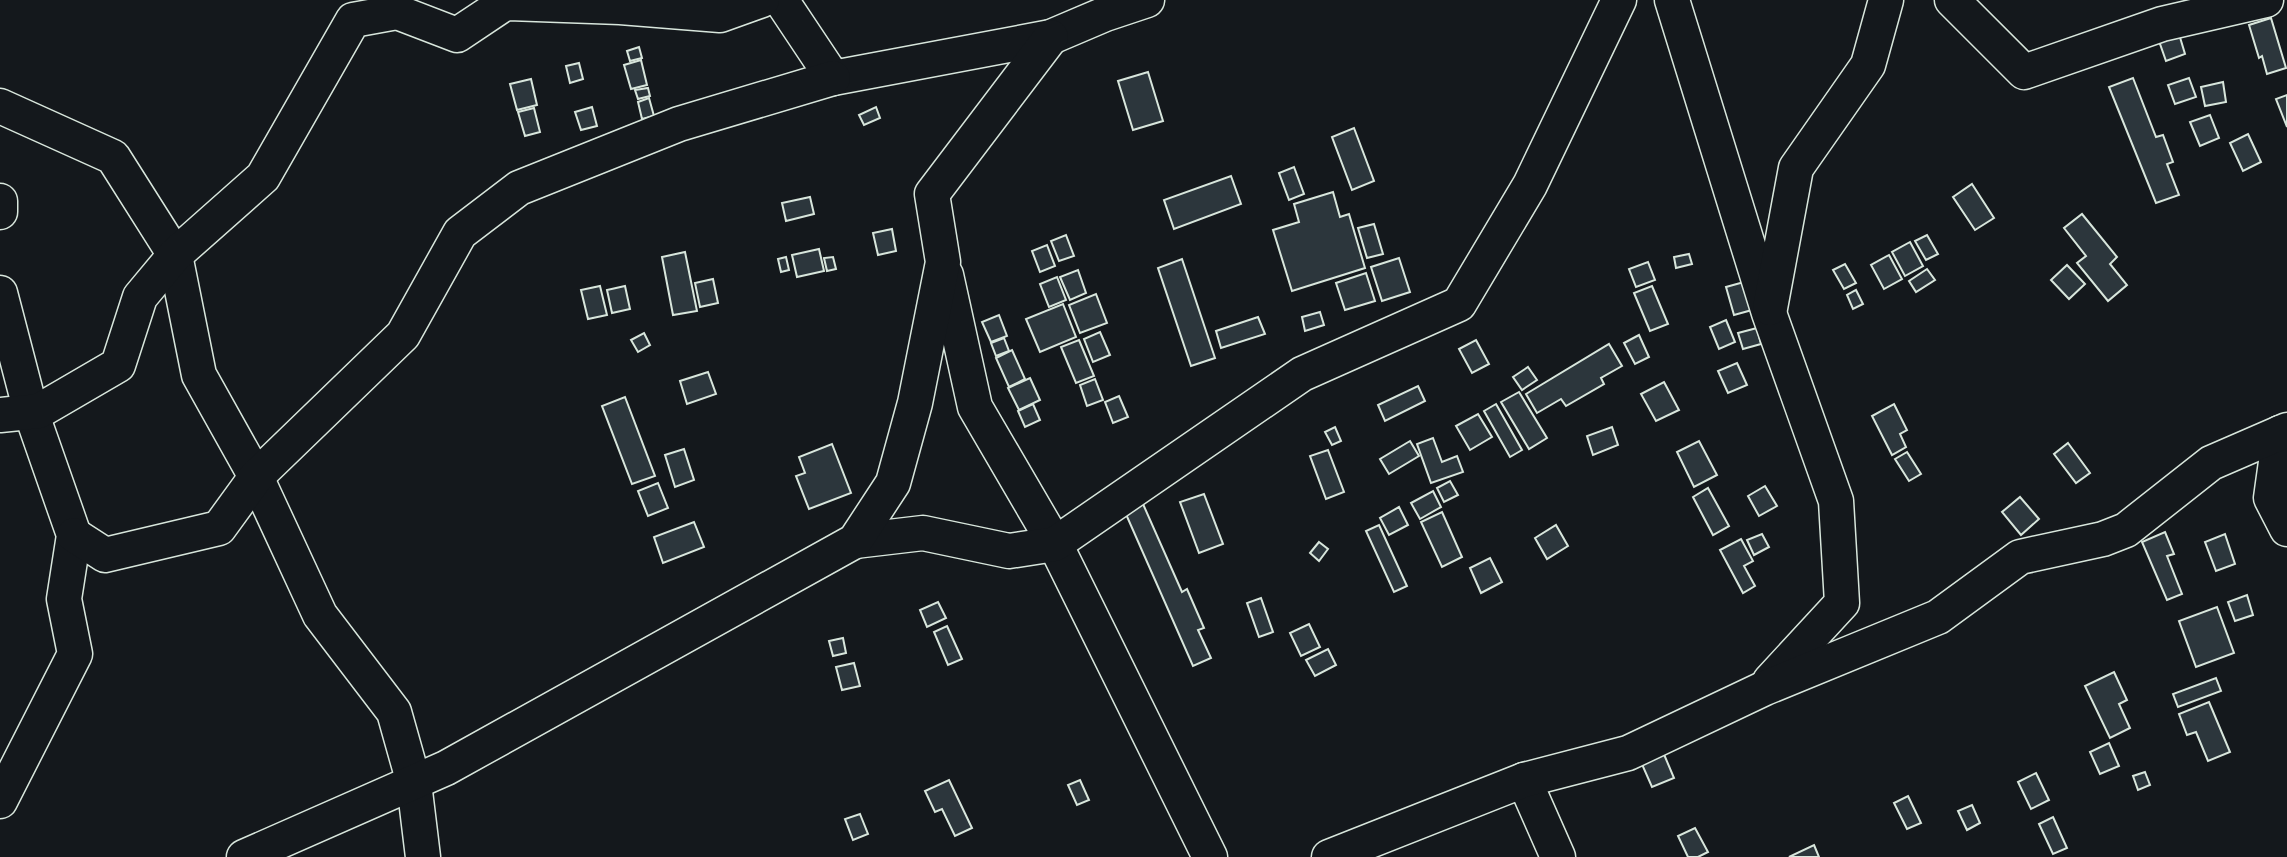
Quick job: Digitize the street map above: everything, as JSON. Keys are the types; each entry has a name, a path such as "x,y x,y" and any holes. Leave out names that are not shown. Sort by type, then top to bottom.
{"street":[{"path":"16,413 39,411 118,365 140,297 175,255 263,177 353,20 397,12 457,35 505,3 620,7 720,15 762,0"},
{"path":"781,0 833,78"},
{"path":"0,293 16,413 74,535 105,555 219,528 256,477 403,335 460,233 519,188 679,124 833,78 1051,37 1147,0"},
{"path":"244,857 446,768 855,541 923,533 1009,551 1055,544 1302,374 1459,304 1530,185 1619,0"},
{"path":"1672,0 1769,313 1836,501 1842,603 1765,688"},
{"path":"1769,313 1796,168 1868,65 1886,0"},
{"path":"1952,0 2024,72 2162,24 2266,0"},
{"path":"1051,37 932,194 943,262 975,407 1055,544 1210,857"},
{"path":"0,106 113,157 175,255 199,375 256,477 320,615 394,712 414,783 423,857"},
{"path":"0,201 0,212"},
{"path":"855,541 893,483 915,403 943,262"},
{"path":"1329,857 1524,780 1628,753 1765,688 1938,617 2020,557 2103,539 2126,530 2211,463 2284,432"},
{"path":"2284,432 2271,498 2287,529"},
{"path":"0,801 75,654 64,599 74,535"},
{"path":"1524,780 1558,857"}],"building":[{"path":"2271,18 2286,68 2267,74 2249,25"},
{"path":"2179,34 2185,54 2166,61 2159,41"},
{"path":"639,47 642,58 630,61 627,51"},
{"path":"641,60 647,85 631,89 624,65"},
{"path":"579,63 583,79 570,83 566,66"},
{"path":"1148,72 1163,121 1133,130 1118,81"},
{"path":"2133,78 2156,137 2163,135 2173,162 2167,164 2179,195 2156,203 2109,87"},
{"path":"2189,78 2196,97 2175,104 2168,85"},
{"path":"531,79 537,105 517,110 510,84"},
{"path":"2223,82 2226,102 2205,106 2201,87"},
{"path":"648,88 650,96 638,99 635,90"},
{"path":"2287,95 2287,127 2276,99"},
{"path":"649,98 654,116 642,119 638,102"},
{"path":"592,107 597,126 581,130 575,112"},
{"path":"876,107 880,118 864,125 859,115"},
{"path":"534,108 540,132 525,136 518,112"},
{"path":"2210,115 2219,138 2200,146 2190,122"},
{"path":"1354,128 1374,181 1352,190 1332,137"},
{"path":"2248,134 2261,162 2243,171 2230,143"},
{"path":"1294,167 1304,194 1289,200 1279,173"},
{"path":"1231,176 1241,204 1174,229 1164,200"},
{"path":"1972,184 1994,218 1975,230 1953,197"},
{"path":"1333,192 1340,217 1349,214 1365,268 1292,291 1273,230 1299,222 1294,204"},
{"path":"810,197 814,214 786,221 782,203"},
{"path":"2082,214 2117,257 2110,264 2127,285 2108,301 2077,263 2086,256 2064,228"},
{"path":"1374,224 1383,254 1367,258 1358,228"},
{"path":"892,229 896,251 878,255 873,233"},
{"path":"1066,235 1074,256 1059,261 1051,241"},
{"path":"1927,235 1938,254 1926,260 1915,241"},
{"path":"1910,242 1923,266 1905,276 1892,252"},
{"path":"1047,245 1055,266 1040,272 1032,251"},
{"path":"819,249 824,271 797,277 792,255"},
{"path":"685,252 697,311 673,315 662,257"},
{"path":"1689,254 1692,264 1676,268 1674,257"},
{"path":"1889,255 1902,279 1884,289 1871,265"},
{"path":"786,257 789,270 781,272 778,259"},
{"path":"833,257 836,269 827,271 824,258"},
{"path":"1399,258 1410,292 1382,301 1371,267"},
{"path":"1182,259 1215,358 1191,366 1158,268"},
{"path":"1648,262 1655,280 1636,287 1629,269"},
{"path":"1845,264 1856,283 1844,289 1833,270"},
{"path":"2067,265 2085,284 2069,299 2051,280"},
{"path":"1927,269 1935,280 1916,292 1909,281"},
{"path":"1078,270 1086,293 1070,300 1060,277"},
{"path":"1366,273 1375,301 1345,310 1336,283"},
{"path":"1057,277 1066,300 1049,307 1040,284"},
{"path":"713,279 718,303 700,307 695,283"},
{"path":"1744,282 1752,310 1734,315 1726,287"},
{"path":"600,286 607,315 588,319 581,290"},
{"path":"625,286 630,309 612,313 607,290"},
{"path":"1652,286 1668,324 1650,331 1634,293"},
{"path":"1856,290 1863,304 1853,309 1847,295"},
{"path":"1096,294 1107,323 1080,333 1069,305"},
{"path":"1063,304 1076,337 1040,352 1026,319"},
{"path":"1320,312 1324,325 1305,331 1302,317"},
{"path":"999,315 1007,336 991,342 982,322"},
{"path":"1258,317 1265,334 1221,348 1216,331"},
{"path":"1726,320 1735,342 1719,349 1710,327"},
{"path":"1757,328 1761,344 1743,349 1738,333"},
{"path":"1100,332 1110,355 1093,362 1084,339"},
{"path":"644,333 650,345 638,352 631,340"},
{"path":"1639,335 1649,357 1635,364 1624,343"},
{"path":"1004,338 1009,351 996,356 991,343"},
{"path":"1079,340 1094,376 1076,383 1061,347"},
{"path":"1476,340 1489,364 1472,373 1459,349"},
{"path":"1609,344 1622,366 1601,378 1604,384 1566,406 1561,399 1537,413 1526,394"},
{"path":"1012,350 1025,379 1009,387 996,358"},
{"path":"1737,363 1747,385 1728,393 1718,371"},
{"path":"1528,367 1537,380 1522,390 1513,377"},
{"path":"708,372 716,394 687,404 680,381"},
{"path":"1030,378 1040,400 1019,410 1008,388"},
{"path":"1095,379 1103,400 1087,406 1080,385"},
{"path":"1664,382 1679,410 1656,421 1641,394"},
{"path":"1418,386 1425,401 1385,421 1378,405"},
{"path":"1519,392 1547,438 1529,449 1501,402"},
{"path":"1119,396 1128,417 1113,423 1105,402"},
{"path":"625,397 655,476 632,484 602,406"},
{"path":"1033,404 1040,420 1025,427 1018,411"},
{"path":"1496,404 1522,450 1510,457 1484,411"},
{"path":"1894,404 1907,430 1900,434 1906,447 1892,455 1872,416"},
{"path":"1478,414 1492,437 1470,450 1456,426"},
{"path":"1335,427 1341,441 1332,445 1325,432"},
{"path":"1612,427 1618,445 1593,455 1587,436"},
{"path":"1433,438 1442,462 1457,456 1463,472 1431,483 1417,444"},
{"path":"1410,441 1419,456 1389,474 1380,459"},
{"path":"1699,441 1717,475 1694,487 1677,452"},
{"path":"2068,443 2090,473 2076,483 2054,454"},
{"path":"832,444 851,493 809,509 796,476 805,473 799,457"},
{"path":"684,449 694,480 675,487 665,455"},
{"path":"1328,450 1344,492 1326,499 1310,456"},
{"path":"1907,452 1921,474 1909,481 1895,459"},
{"path":"1450,481 1458,495 1444,502 1437,488"},
{"path":"658,483 668,508 648,516 638,491"},
{"path":"1765,486 1777,506 1759,516 1748,496"},
{"path":"1708,488 1729,526 1713,535 1693,497"},
{"path":"1433,491 1441,507 1420,519 1411,503"},
{"path":"1204,494 1223,544 1199,553 1180,502"},
{"path":"2020,497 2039,519 2021,535 2002,512"},
{"path":"1143,504 1182,592 1187,589 1204,628 1198,630 1211,658 1193,666 1125,512"},
{"path":"1399,507 1408,525 1389,535 1380,518"},
{"path":"1442,512 1462,557 1442,567 1421,522"},
{"path":"694,522 704,547 663,563 654,537"},
{"path":"1379,525 1407,586 1394,592 1366,531"},
{"path":"1556,525 1568,546 1547,559 1535,538"},
{"path":"2165,532 2174,554 2167,556 2182,594 2167,600 2142,542"},
{"path":"1762,534 1769,547 1754,555 1747,540"},
{"path":"2225,534 2235,564 2216,571 2205,542"},
{"path":"1741,539 1753,561 1744,566 1755,586 1743,593 1720,550"},
{"path":"1319,542 1328,549 1319,561 1310,553"},
{"path":"1490,558 1502,582 1481,593 1470,568"},
{"path":"2247,595 2253,615 2235,621 2228,602"},
{"path":"1261,598 1273,632 1259,637 1247,603"},
{"path":"938,602 946,618 927,627 920,610"},
{"path":"2217,607 2234,653 2196,667 2179,621"},
{"path":"1309,624 1320,647 1301,656 1290,633"},
{"path":"947,626 962,659 948,665 934,632"},
{"path":"843,638 846,653 833,656 829,641"},
{"path":"1328,649 1336,665 1315,676 1306,660"},
{"path":"854,663 860,686 842,690 836,667"},
{"path":"2114,672 2127,700 2119,704 2130,728 2110,738 2085,686"},
{"path":"2216,678 2221,691 2178,707 2173,694"},
{"path":"2209,702 2230,752 2208,761 2196,732 2187,735 2179,714"},
{"path":"2109,743 2119,766 2100,774 2090,752"},
{"path":"1663,752 1674,778 1652,787 1641,762"},
{"path":"2145,772 2150,785 2138,790 2133,776"},
{"path":"2036,773 2049,800 2031,809 2018,782"},
{"path":"949,780 972,828 955,836 942,809 935,812 925,791"},
{"path":"1080,780 1089,800 1077,805 1068,785"},
{"path":"1908,796 1921,823 1907,829 1894,803"},
{"path":"1972,805 1980,823 1967,830 1958,811"},
{"path":"860,814 868,834 853,840 845,819"},
{"path":"2053,817 2067,848 2053,854 2039,824"},
{"path":"1695,828 1708,852 1698,857 1688,857 1678,836"},
{"path":"1814,845 1819,857 1789,857"}]}
